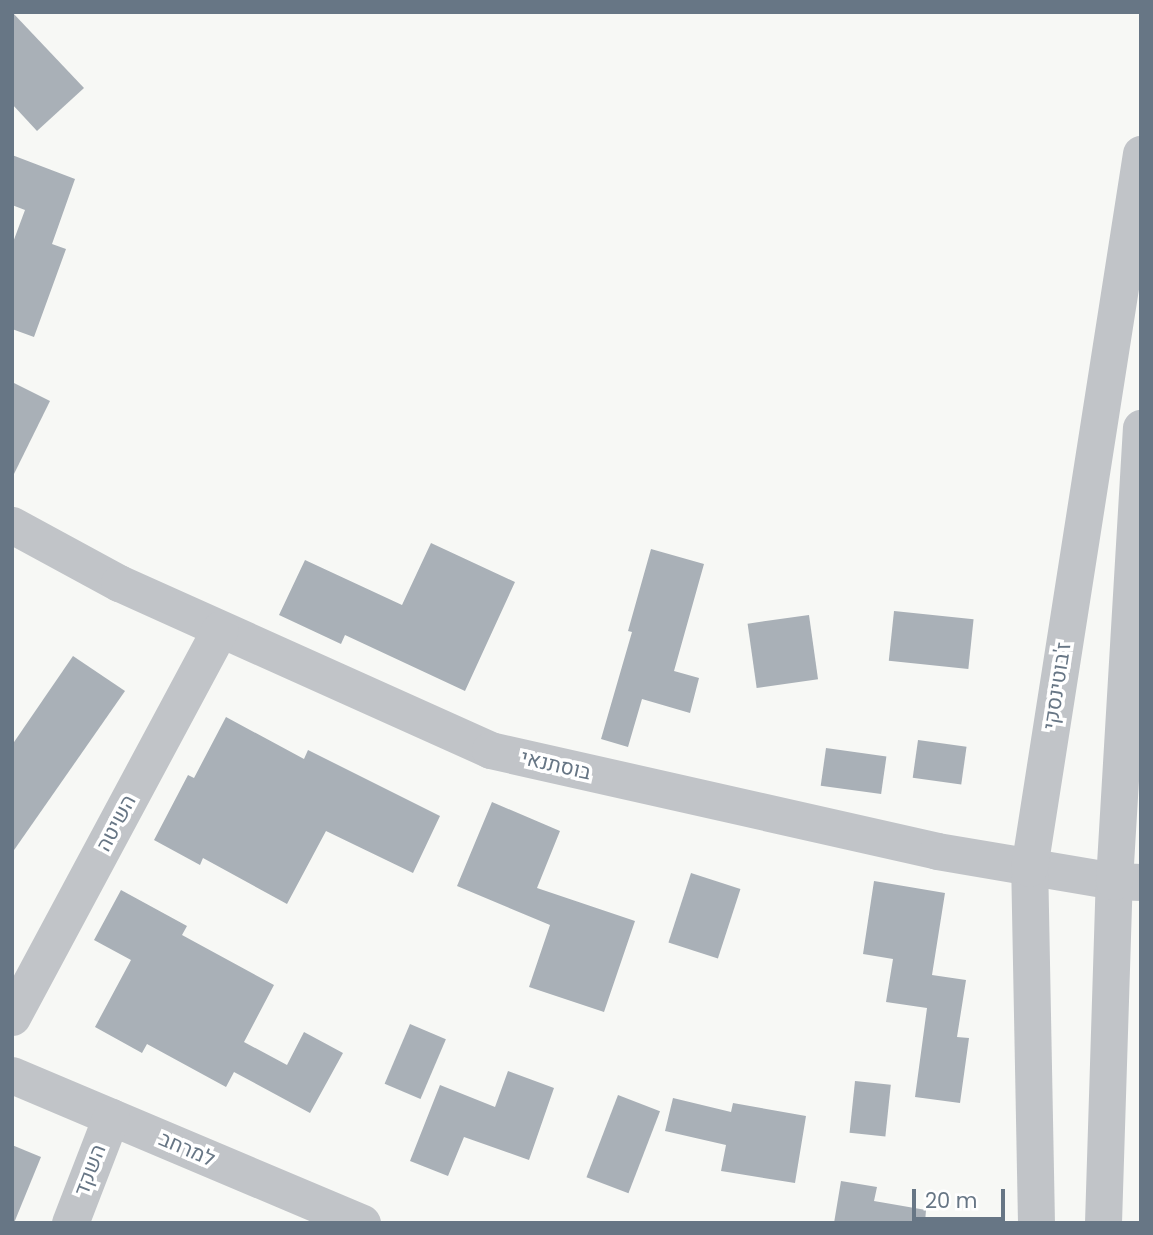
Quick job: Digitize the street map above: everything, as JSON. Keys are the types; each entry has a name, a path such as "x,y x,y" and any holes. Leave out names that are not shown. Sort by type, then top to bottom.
{"street":[{"name":"ז'בוטינסקי","path":"1036,1223 1029,868 1141,153"},
{"path":"1102,1223 1127,881 1141,428"},
{"name":"בוסתנאי","path":"12,525 119,583 490,750 937,851 1029,868 1127,881"},
{"name":"השיטה","path":"12,1017 220,629"},
{"name":"למרחב","path":"12,1075 362,1223"},
{"name":"השקד","path":"69,1223 111,1116"}],"building":[{"path":"12,12 84,88 37,131 12,104"},
{"path":"12,155 75,179 52,244 66,249 34,337 12,329 12,245 25,210 12,205"},
{"path":"12,382 50,401 12,478"},
{"path":"431,543 515,582 465,691 345,635 341,644 279,615 305,560 402,605"},
{"path":"651,549 704,564 674,671 699,678 690,713 642,699 628,747 601,739 632,632 628,631"},
{"path":"894,611 974,619 968,669 889,661"},
{"path":"809,615 818,679 757,688 748,624"},
{"path":"73,656 125,691 12,853 12,745"},
{"path":"226,717 304,759 308,750 440,816 413,873 326,831 287,904 203,858 200,865 154,840 188,775 194,778"},
{"path":"918,740 967,747 961,784 913,778"},
{"path":"826,748 886,756 881,794 821,786"},
{"path":"492,802 560,831 537,888 635,921 604,1012 529,987 550,925 457,886"},
{"path":"691,873 740,889 718,958 668,942"},
{"path":"874,881 945,893 932,975 966,980 957,1037 969,1038 960,1103 915,1097 927,1008 886,1002 893,959 863,954"},
{"path":"121,890 187,926 182,935 274,985 244,1042 287,1065 304,1032 343,1053 310,1113 234,1072 226,1087 147,1044 142,1053 95,1027 131,960 94,940"},
{"path":"410,1024 446,1039 421,1099 385,1084"},
{"path":"508,1071 554,1088 529,1160 464,1137 448,1176 410,1161 440,1085 495,1107"},
{"path":"855,1081 891,1085 885,1136 850,1133"},
{"path":"618,1095 660,1111 628,1193 586,1177"},
{"path":"673,1098 731,1112 733,1103 806,1116 795,1183 721,1171 726,1145 665,1131"},
{"path":"12,1145 41,1157 14,1223 12,1223"},
{"path":"841,1181 877,1187 874,1201 926,1210 925,1223 834,1223"}]}
